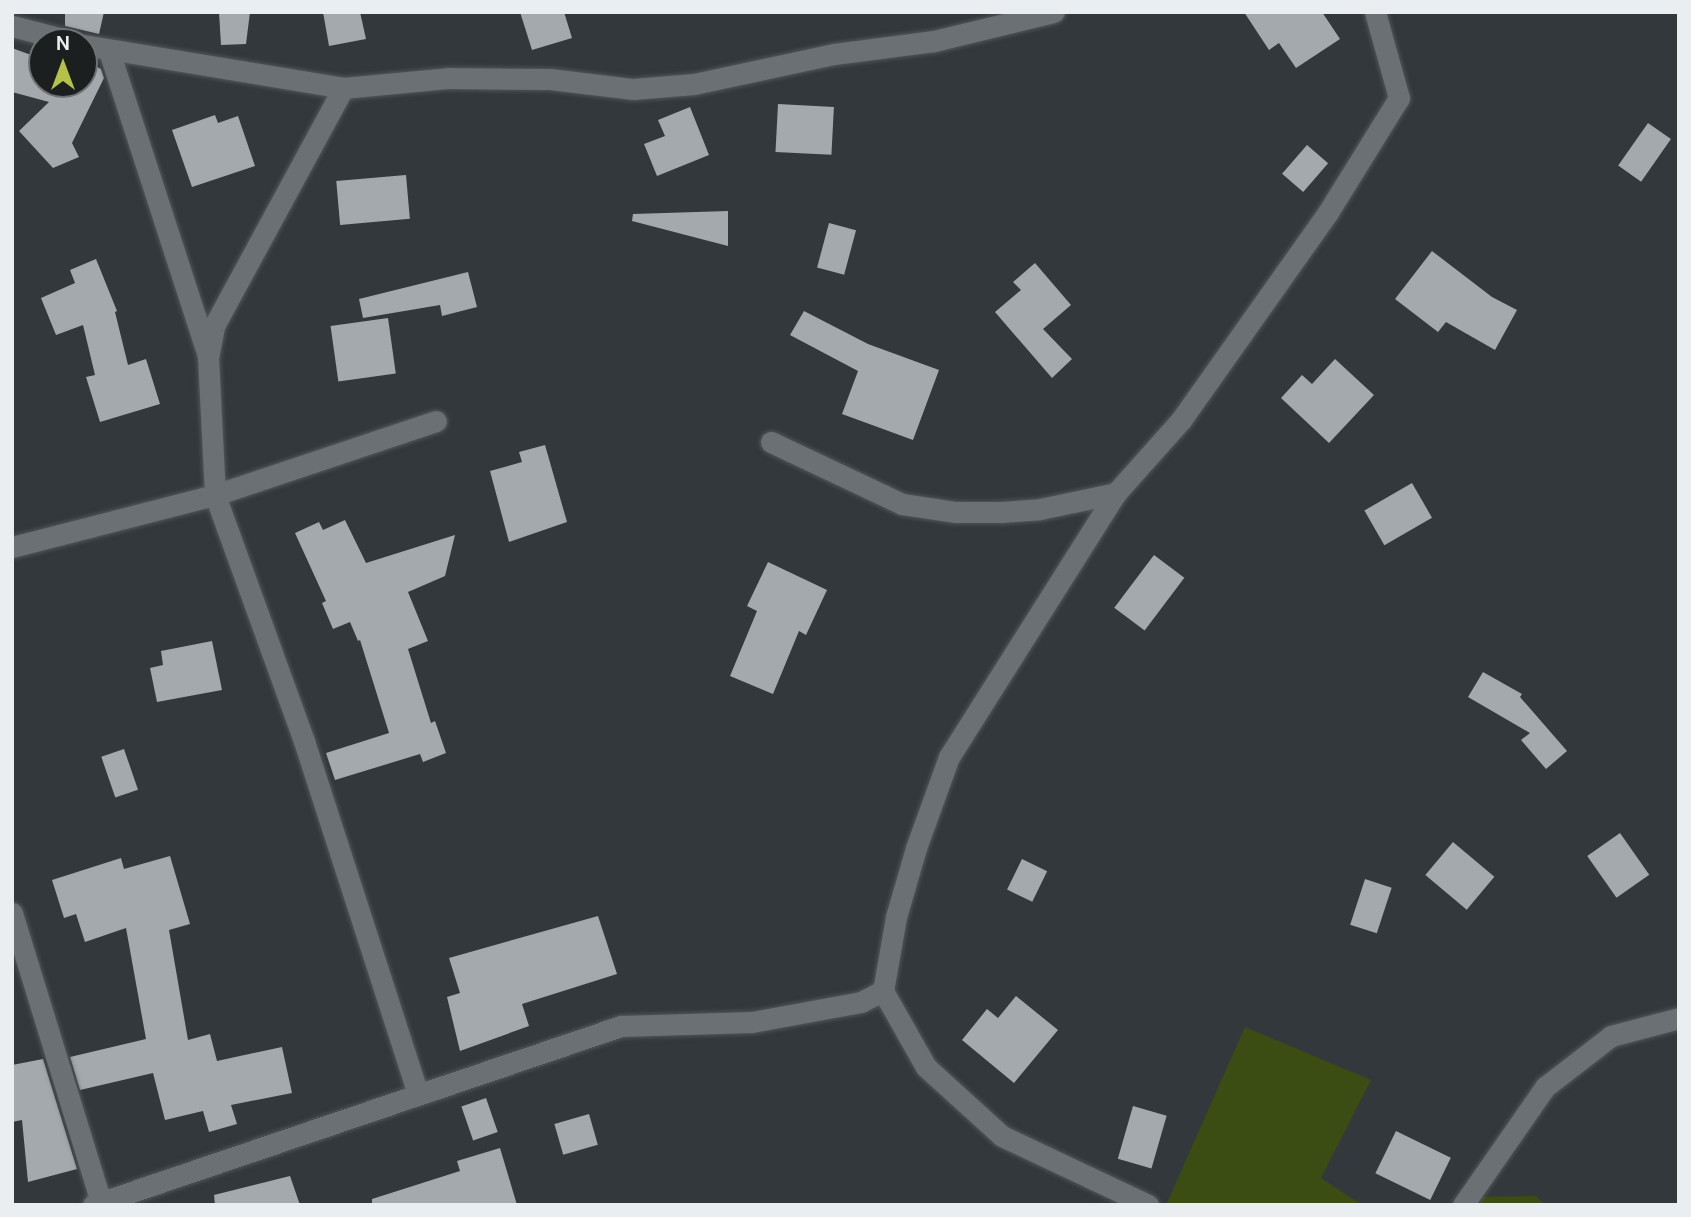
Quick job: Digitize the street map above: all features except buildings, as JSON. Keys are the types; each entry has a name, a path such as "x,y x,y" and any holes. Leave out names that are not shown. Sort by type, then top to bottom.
{"street":[{"path":"98,48 343,88 448,78 550,79 633,89 694,84 834,54 934,41 1054,12"},
{"path":"1148,1205 1002,1136 926,1067 883,991 896,917 916,848 949,757 1116,493 1181,420 1327,214 1399,98 1375,12"},
{"path":"109,51 208,358"},
{"path":"343,88 214,326 208,358 215,495 304,741 418,1094"},
{"path":"12,547 215,495 436,421"},
{"path":"771,442 902,505 956,512 1001,512 1041,509 1116,493"},
{"path":"12,913 99,1204 621,1026 752,1022 862,1002 883,991"},
{"path":"1463,1205 1545,1087 1611,1036 1679,1018"}],"green space":[{"path":"1245,1027 1371,1080 1321,1178 1362,1205 1166,1205"},
{"path":"1536,1196 1545,1205 1452,1205 1456,1197"}]}
